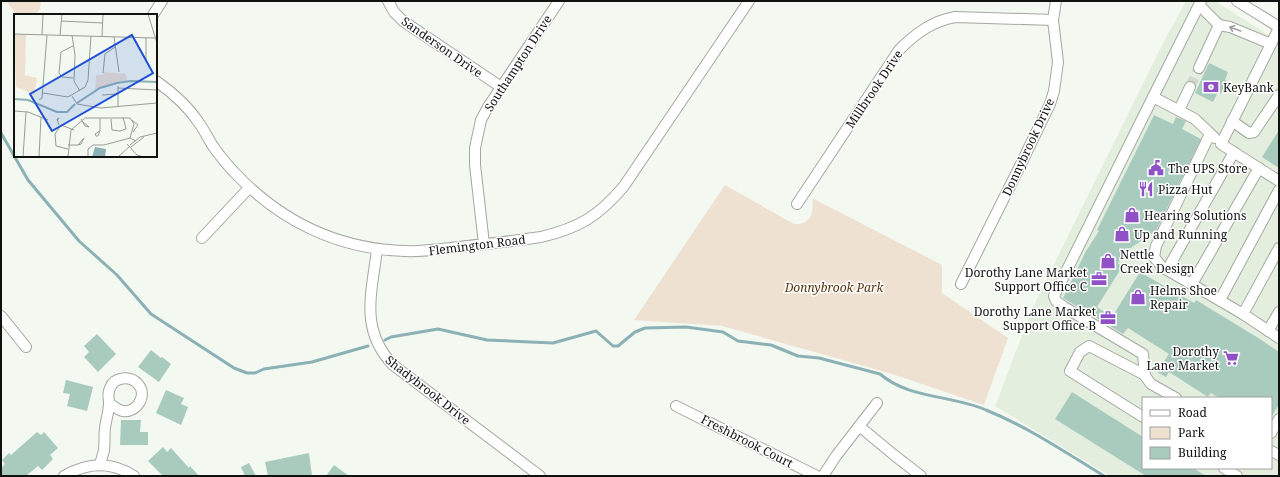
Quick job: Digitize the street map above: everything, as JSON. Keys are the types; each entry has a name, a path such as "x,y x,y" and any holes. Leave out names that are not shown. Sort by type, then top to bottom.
{"street":[{"path":"153,14 162,1"},
{"name":"Sanderson Drive","path":"388,1 394,12 403,21 501,87"},
{"name":"Southampton Drive","path":"484,244 475,165 475,148 481,120 501,87 559,1"},
{"name":"Flemington Road","path":"157,82 170,91 186,106 200,123 214,148 249,188 284,215 302,225 332,238 366,248 426,251 541,237 557,233 586,222 609,203 624,186 749,1"},
{"name":"Donnybrook Drive","path":"961,284 1050,104 1056,84 1058,62 1053,20 1056,1"},
{"path":"1221,144 1279,28 1237,1"},
{"path":"1145,374 1143,354 1064,307 1056,301 1054,296 1200,3 1219,25 1230,27 1271,44"},
{"name":"Millbrook Drive","path":"797,204 899,50 920,31 944,19 955,17 1053,20"},
{"path":"1199,68 1219,25"},
{"path":"1179,110 1190,87"},
{"path":"1232,121 1249,133 1254,132 1279,95"},
{"path":"1153,97 1195,119 1221,144 1279,181"},
{"path":"1210,134 1156,246 1154,257 1162,267 1220,300 1279,338"},
{"path":"1167,270 1234,152"},
{"path":"1192,284 1259,168"},
{"path":"202,238 249,188"},
{"path":"1220,300 1279,190"},
{"path":"1243,314 1279,248"},
{"name":"Shadybrook Drive","path":"377,249 370,310 373,333 377,345 384,356 393,365 540,476"},
{"path":"1268,331 1279,312"},
{"path":"1,316 26,347"},
{"path":"1142,416 1070,371 1080,352 1089,346 1145,374 1152,384 1174,397"},
{"path":"100,464 104,450 109,403"},
{"path":"823,476 836,456 877,404"},
{"name":"Freshbrook Court","path":"676,406 817,476"},
{"path":"1272,430 1279,419"},
{"path":"859,426 921,476"},
{"path":"64,476 82,467 100,464 118,468 134,476"},
{"path":"1226,469 1237,476"}],"shaded area":[{"path":"1186,1 1215,1 1279,42 1279,476 1110,476 995,406 1033,307 1162,45"}],"green space":[{"path":"6,1 41,1 40,9 36,14 16,14"},
{"name":"Donnybrook Park","path":"725,185 794,224 800,224 808,220 812,213 812,198 942,265 942,293 1008,338 984,405 892,374 722,326 634,320"}],"building":[{"name":"KeyBank","path":"1209,63 1228,72 1225,80 1227,81 1221,94 1218,92 1213,102 1195,93"},
{"path":"1154,115 1173,124 1176,117 1186,121 1182,129 1201,139 1156,231 1129,249 1118,263 1122,267 1097,307 1112,317 1140,272 1166,287 1181,298 1182,296 1194,303 1196,300 1260,339 1279,352 1279,405 1272,416 1272,397 1217,397 1211,393 1208,397 1169,372 1166,377 1157,372 1169,354 1128,328 1123,334 1063,298 1086,251 1099,231 1097,230"},
{"path":"1279,130 1279,168 1262,157"},
{"path":"97,334 116,354 98,372 84,357 89,352 84,346"},
{"path":"151,350 171,364 159,382 138,367"},
{"path":"66,380 93,387 87,411 67,406 70,394 63,393"},
{"path":"166,390 184,398 181,404 188,407 181,425 156,413"},
{"path":"1072,392 1142,436 1142,469 1195,469 1206,476 1146,476 1055,419"},
{"path":"121,420 141,420 140,432 148,432 148,445 120,445"},
{"path":"37,432 41,435 44,432 58,448 50,455 53,459 42,470 38,466 26,476 1,476 1,468 5,464 2,460 9,453 11,455"},
{"path":"163,447 167,452 171,448 189,468 190,466 199,476 163,476 148,461"},
{"path":"309,453 312,476 268,476 265,462"},
{"path":"249,463 256,476 245,476 241,467"},
{"path":"334,465 349,476 326,476"}],"waterway":[{"path":"1,133 14,156"},
{"path":"15,157 28,180 79,241 117,275 151,314 234,368 247,373 255,373 264,369 312,362 368,346"},
{"path":"385,340 391,337 438,329 487,340 553,343 596,331 613,346 618,346 635,332 645,328 686,327 723,332 738,341 771,345 798,356 819,358 880,374 891,382 904,388 931,396 973,405 1032,432 1104,476"}],"tunnel":[{"path":"1190,87 1199,68"}],"place":[{"name":"KeyBank","path":"1211,87"},
{"name":"The UPS Store","path":"1156,168"},
{"name":"Pizza Hut","path":"1146,189"},
{"name":"Hearing Solutions","path":"1132,215"},
{"name":"Up and Running","path":"1122,234"},
{"name":"Nettle Creek Design","path":"1108,261"},
{"name":"Dorothy Lane Market Support Office C","path":"1099,279"},
{"name":"Helms Shoe Repair","path":"1138,297"},
{"name":"Dorothy Lane Market Support Office B","path":"1108,318"},
{"name":"Dorothy Lane Market","path":"1231,358"}]}
